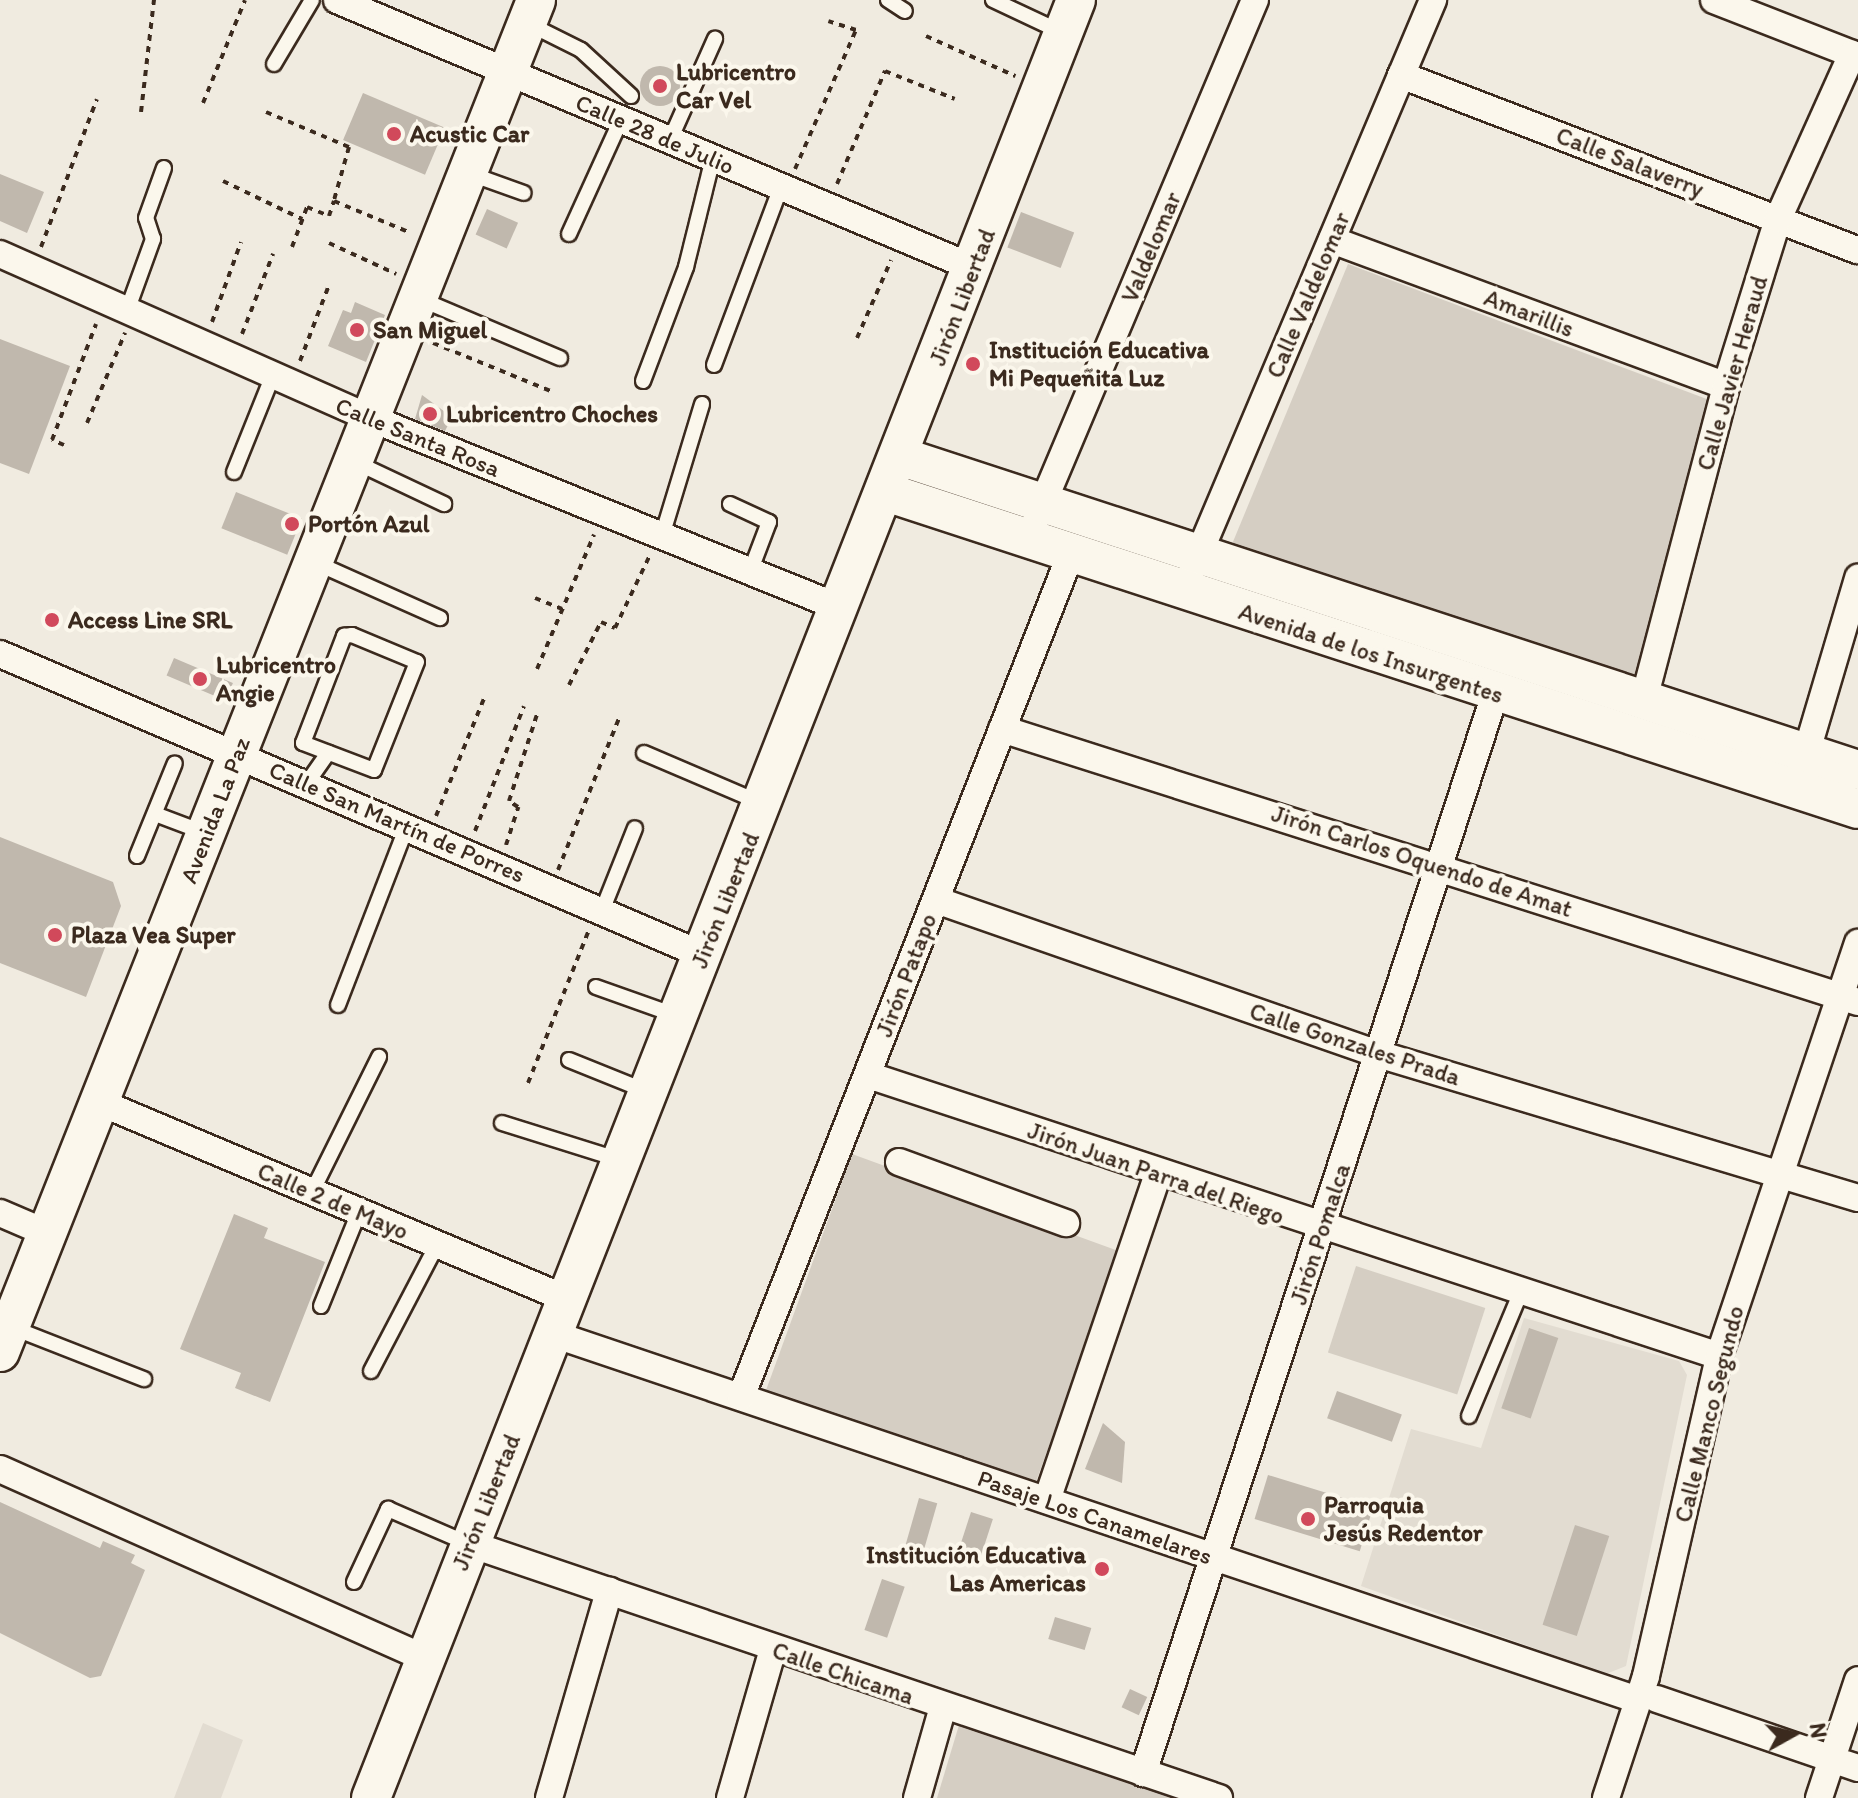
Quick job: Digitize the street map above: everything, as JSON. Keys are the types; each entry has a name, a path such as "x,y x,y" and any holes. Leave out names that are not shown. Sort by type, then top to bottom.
{"street":[{"name":"Calle 28 de Julio","path":"337,0 974,268"},
{"name":"Valdelomar","path":"1027,538 1255,0"},
{"name":"Calle Valdelomar","path":"1183,591 1433,0"},
{"path":"1714,0 1855,55"},
{"name":"Avenida La Paz","path":"5,1340 531,11"},
{"name":"Jirón Libertad","path":"371,1798 841,608 1069,17"},
{"name":"Calle Javier Heraud","path":"1643,703 1726,386 1778,219 1855,55"},
{"name":"Calle Salaverry","path":"1401,75 1858,250"},
{"name":"Amarillis","path":"1332,240 1726,386"},
{"name":"Calle Santa Rosa","path":"0,254 370,418 841,608"},
{"name":"Avenida de los Insurgentes","path":"899,456 1643,703 1858,770"},
{"name":"Avenida de los Insurgentes","path":"886,492 1495,694 1858,809"},
{"name":"Jirón Patapo","path":"741,1397 1071,553"},
{"path":"1806,754 1858,578"},
{"name":"Calle San Martín de Porres","path":"0,654 238,753 703,955"},
{"name":"Jirón Pomalca","path":"1143,1773 1216,1558 1495,694"},
{"name":"Jirón Carlos Oquendo de Amat","path":"1002,729 1440,864 1849,1000"},
{"name":"Calle Gonzales Prada","path":"936,900 1378,1054 1858,1198"},
{"name":"Calle Manco Segundo","path":"1606,1798 1647,1699 1719,1356 1778,1176 1849,1000 1858,943"},
{"name":"Jirón Juan Parra del Riego","path":"868,1075 1321,1229 1719,1356"},
{"name":"Calle 2 de Mayo","path":"99,1102 437,1245 560,1316"},
{"path":"899,1162 1066,1223"},
{"path":"1047,1500 1158,1174"},
{"path":"0,1213 49,1234"},
{"name":"Pasaje Los Canamelares","path":"560,1316 741,1397 1216,1558 1842,1762"},
{"path":"0,1469 425,1658"},
{"name":"Calle Chicama","path":"470,1544 943,1707 1219,1798"},
{"path":"549,1798 609,1591"},
{"path":"730,1798 773,1649"},
{"path":"1819,1798 1858,1680"},
{"path":"917,1798 943,1707"}],"lane":[{"path":"274,64 312,0"},
{"path":"888,0 905,11"},
{"path":"993,0 1069,17"},
{"path":"531,11 581,50 631,96"},
{"path":"670,140 715,39"},
{"path":"569,234 621,120"},
{"path":"643,381 686,267 713,158"},
{"path":"122,308 153,239 146,218 164,168"},
{"path":"467,173 524,193"},
{"path":"714,365 783,188"},
{"path":"415,305 560,358"},
{"path":"234,472 282,380"},
{"path":"661,536 702,404"},
{"path":"353,461 444,504"},
{"path":"730,504 769,522 750,572"},
{"path":"313,562 440,618"},
{"path":"344,636 414,658 376,769 328,753 303,742 344,636"},
{"path":"307,783 328,753"},
{"path":"644,753 763,803"},
{"path":"137,856 175,763"},
{"path":"155,814 207,833"},
{"path":"600,910 635,828"},
{"path":"338,1005 418,831"},
{"path":"596,987 679,1017"},
{"path":"312,1192 379,1057"},
{"path":"569,1060 649,1092"},
{"path":"502,1123 622,1161"},
{"path":"321,1306 359,1212"},
{"path":"371,1371 437,1245"},
{"path":"1469,1416 1520,1294"},
{"path":"5,1340 144,1379"},
{"path":"354,1582 388,1509 470,1544"}],"path":[{"path":"141,112 154,0"},
{"path":"203,103 245,0"},
{"path":"783,188 856,30 828,21"},
{"path":"926,36 1042,88"},
{"path":"828,206 885,71 955,99"},
{"path":"33,268 97,99"},
{"path":"266,112 349,147 329,216 307,207 292,247"},
{"path":"223,181 302,219"},
{"path":"334,201 439,244"},
{"path":"857,338 901,237"},
{"path":"203,344 241,242"},
{"path":"329,243 415,305 553,392"},
{"path":"233,358 273,254"},
{"path":"282,380 329,285"},
{"path":"87,423 122,308"},
{"path":"64,445 52,440 122,308"},
{"path":"537,669 603,512"},
{"path":"569,685 601,622 615,628 661,536"},
{"path":"535,598 562,609"},
{"path":"418,831 485,696"},
{"path":"466,852 524,706"},
{"path":"499,866 518,807 509,801 538,711"},
{"path":"551,889 620,716"},
{"path":"528,1083 600,910"}],"shaded area":[{"path":"1348,264 1712,401 1634,678 1230,549"},
{"path":"852,1154 1120,1251 1034,1488 766,1391"},
{"path":"1356,1266 1485,1308 1457,1395 1328,1353"},
{"path":"1524,1318 1679,1361 1687,1375 1626,1666 1606,1674 1361,1586 1411,1429 1481,1448"},
{"path":"203,1723 243,1740 221,1798 174,1798"},
{"path":"959,1725 1183,1798 937,1798"}],"building":[{"name":"Lubricentro Car Vel","path":"660,66 674,72 680,86 674,100 660,106 646,100 640,86 646,72"},
{"name":"Acustic Car","path":"363,93 445,128 425,175 343,140"},
{"path":"0,174 44,192 27,233 0,221"},
{"path":"487,209 518,223 507,248 476,235"},
{"path":"1021,212 1074,232 1061,268 1007,247"},
{"name":"San Miguel","path":"355,302 385,315 366,362 328,346 343,310 351,313"},
{"path":"0,339 70,366 29,474 0,463"},
{"name":"Lubricentro Choches","path":"422,395 452,417 445,431 415,419"},
{"path":"236,492 302,519 287,555 221,528"},
{"name":"Lubricentro Angie","path":"174,658 233,683 225,700 167,675"},
{"name":"Plaza Vea Super","path":"0,837 113,882 121,906 86,997 0,963"},
{"path":"234,1214 268,1228 264,1238 325,1262 270,1402 235,1388 241,1373 180,1349"},
{"path":"1529,1328 1558,1338 1531,1418 1501,1408"},
{"path":"1337,1391 1402,1415 1392,1442 1327,1418"},
{"path":"1103,1423 1125,1442 1122,1483 1085,1469"},
{"path":"1268,1475 1373,1507 1360,1551 1255,1519"},
{"path":"919,1498 937,1503 921,1559 903,1554"},
{"path":"0,1502 100,1548 103,1541 135,1555 131,1563 145,1570 101,1676 90,1678 0,1633"},
{"path":"971,1512 993,1519 980,1560 958,1553"},
{"path":"1575,1525 1609,1536 1577,1636 1543,1625"},
{"path":"882,1579 905,1587 887,1638 864,1630"},
{"path":"1055,1617 1091,1628 1085,1650 1048,1639"},
{"path":"1130,1689 1147,1697 1139,1715 1122,1707"}],"place":[{"name":"Lubricentro Car Vel","path":"660,86"},
{"name":"Acustic Car","path":"394,134"},
{"name":"San Miguel","path":"357,330"},
{"name":"Institución Educativa Mi Pequeñita Luz","path":"973,364"},
{"name":"Lubricentro Choches","path":"430,414"},
{"name":"Portón Azul","path":"292,524"},
{"name":"Access Line SRL","path":"52,620"},
{"name":"Lubricentro Angie","path":"200,679"},
{"name":"Plaza Vea Super","path":"55,935"},
{"name":"Parroquia Jesús Redentor","path":"1308,1519"},
{"name":"Institución Educativa Las Americas","path":"1102,1569"}]}
